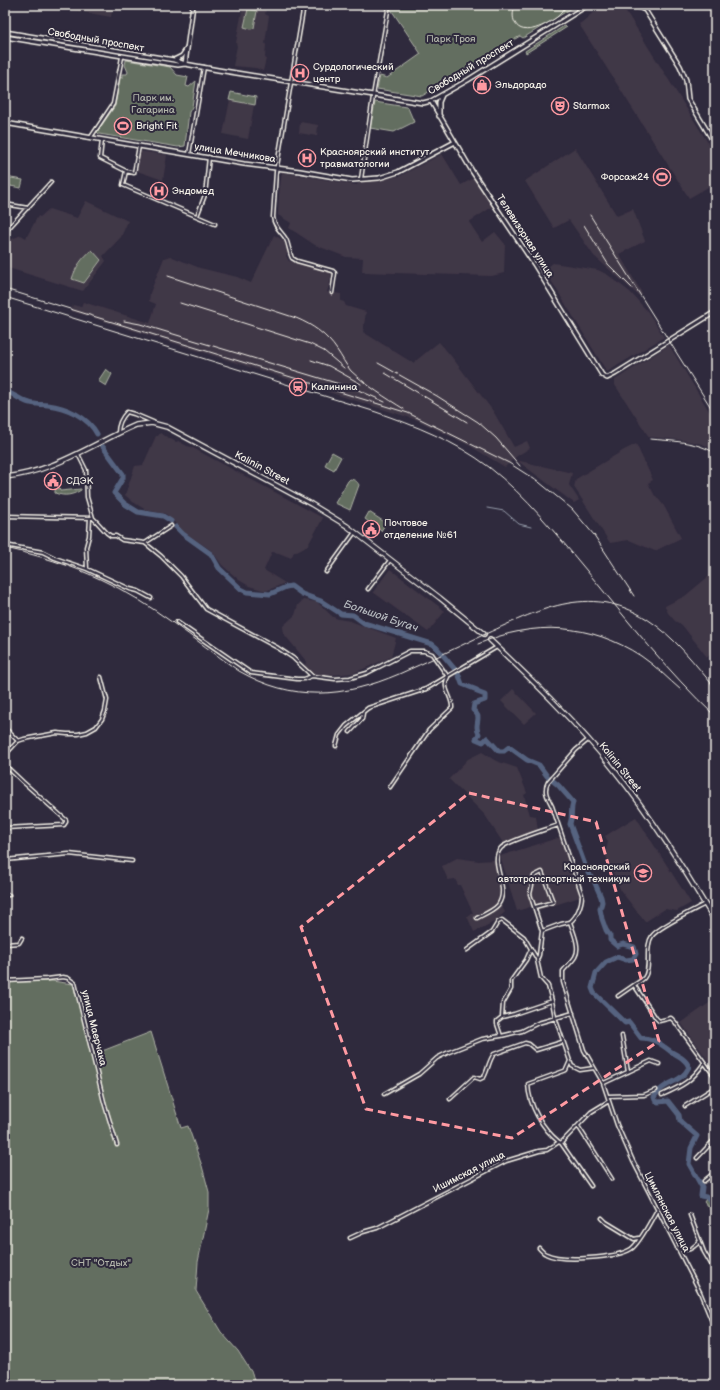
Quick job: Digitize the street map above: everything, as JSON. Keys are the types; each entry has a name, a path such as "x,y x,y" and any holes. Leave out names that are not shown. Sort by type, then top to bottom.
{"main road":[{"name":"Kalinin Street","path":"5,477 28,474 45,469 136,425 152,423 166,426 192,439 311,504 355,532 440,598 485,635 537,686 613,769 654,824 715,921"}],"street":[{"path":"5,9 6,5"},
{"path":"185,64 193,5"},
{"path":"304,5 277,168 273,222 287,241 292,258 297,261 333,271 336,274 332,293"},
{"path":"361,180 389,5"},
{"name":"Свободный проспект","path":"5,37 174,60 185,64 423,103 431,101 442,95 588,5"},
{"path":"634,5 645,10 680,66 686,80 688,99 715,144"},
{"name":"Свободный проспект","path":"5,32 178,65 185,64"},
{"path":"174,60 182,56 187,49"},
{"path":"90,138 113,104 122,54"},
{"path":"189,154 204,67"},
{"path":"439,116 439,102 442,95"},
{"name":"Телевизорная улица","path":"431,101 455,142 534,264 602,374 607,378 715,312"},
{"name":"улица Мечникова","path":"5,123 209,158 352,180 379,178 398,172 455,142"},
{"path":"102,140 100,158 126,171 134,172 138,146"},
{"path":"197,216 205,195 209,158"},
{"path":"126,171 123,185 215,224"},
{"path":"5,232 51,182"},
{"path":"5,204 28,208"},
{"path":"118,433 118,426 122,416 127,412 158,424"},
{"path":"78,454 86,470 86,497 93,518 108,534 122,540 145,543 161,556 181,576 206,609 278,648 293,658 312,676"},
{"path":"5,516 93,518"},
{"path":"87,569 86,547 89,536 90,518"},
{"path":"145,543 171,526"},
{"path":"326,572 355,532"},
{"path":"5,545 43,552 55,558 87,569 151,598"},
{"path":"368,589 390,559"},
{"path":"177,622 251,673 297,679 304,679 312,676 335,679 350,678 367,673 410,651 424,651 432,654 448,677"},
{"path":"336,746 339,735 346,726 363,711 393,699 426,689 497,647"},
{"path":"5,755 18,741 57,733 78,734 87,732 96,727 102,719 107,700 101,677"},
{"path":"390,786 429,730 452,708 452,704 446,691 445,681 448,677"},
{"path":"350,732 362,719 363,711"},
{"path":"5,728 18,741"},
{"path":"542,931 573,920 581,904 582,895 546,795 546,786 576,750 588,740"},
{"path":"5,765 66,820 66,824 64,825 5,828"},
{"path":"477,918 498,906 502,895 502,884 497,864 497,855 501,848 509,843 558,825"},
{"path":"5,860 69,854 132,861"},
{"path":"535,907 553,902 542,872 534,876 530,894 542,931 537,960"},
{"path":"618,996 634,986 644,978 647,973 649,942 654,934 705,904"},
{"path":"467,950 492,932 498,922 502,920 524,937 537,960 541,978 548,986 555,1017 572,1066 580,1070 594,1068"},
{"path":"570,922 576,943 577,953 563,971 562,975 584,1050 603,1083 608,1096 608,1101"},
{"path":"5,944 19,944 22,938"},
{"path":"502,1017 503,1003 511,989 511,981 526,960 531,949"},
{"name":"улица Маерчака","path":"5,980 63,977 68,978 75,983 104,1102 117,1145"},
{"path":"634,986 659,1021 671,1018 715,1077"},
{"path":"501,1036 497,1024 502,1017 552,1001"},
{"path":"384,1094 419,1074 437,1058 449,1052 482,1039 522,1031 555,1017 573,1013"},
{"path":"622,1036 628,1072"},
{"path":"450,1099 474,1077 484,1078 491,1058 494,1054 525,1043 529,1044 536,1050 563,1042"},
{"path":"570,1061 564,1072 528,1084 528,1093 533,1108 549,1134 560,1143 592,1186"},
{"path":"603,1083 651,1061 659,1064"},
{"path":"662,1095 683,1086 692,1079 704,1063"},
{"path":"685,1106 715,1087"},
{"path":"608,1096 644,1095 656,1090"},
{"name":"Ишимская улица","path":"350,1238 362,1232 377,1228 506,1161 547,1150 560,1143 591,1112 608,1101"},
{"name":"Цимлянская улица","path":"608,1101 633,1161 700,1292 715,1329"},
{"path":"578,1126 612,1178"},
{"path":"697,1158 715,1139"},
{"path":"704,1181 715,1172"},
{"path":"539,1248 545,1254 567,1258 622,1253 631,1249 657,1210"},
{"path":"690,1215 704,1252 714,1269"},
{"path":"602,1218 636,1240 640,1237"},
{"path":"677,1249 691,1250 700,1242"}],"highlighted area":[{"path":"469,793 596,822 659,1041 512,1138 366,1109 301,927"}],"shaded area":[{"path":"73,5 113,5 111,17 72,10"},
{"path":"243,5 267,5 265,14 269,16 265,43 266,59 263,71 256,68 233,66"},
{"path":"606,5 622,5 715,154 715,183 689,198 579,24"},
{"path":"230,100 254,105 248,139 223,134"},
{"path":"300,122 318,125 317,136 299,133"},
{"path":"575,148 617,216 633,209 645,241 619,254 642,293 639,296 594,256 569,220 554,228 525,181"},
{"path":"140,151 167,155 163,180 137,171"},
{"path":"442,154 461,185 474,178 492,207 469,222 482,242 495,232 505,244 504,273 492,276 362,272 363,258 346,257 315,245 289,228 291,223 278,215 282,172 357,185 358,183 400,176"},
{"path":"86,201 128,221 121,237 103,256 106,261 83,291 5,267 5,242 21,235 26,238 38,216 40,217 49,209 77,218"},
{"path":"274,235 285,241 288,252 286,256 289,261 333,273 327,292 341,294 341,301 344,302 346,306 366,312 363,332 413,363 439,342 493,411 514,447 527,441 530,448 517,456 505,467 470,446 417,420 71,311 73,305 81,307 83,302 150,323 156,304 149,301 150,293 164,258 170,256 200,268 237,277 251,283"},
{"path":"553,263 598,270 608,275 630,292 648,312 664,337 607,372 544,269"},
{"path":"669,345 715,421 715,450 702,444 681,440 649,437 615,385 615,380"},
{"path":"160,433 176,442 178,441 191,447 323,518 308,545 294,552 291,558 272,552 264,570 285,583 266,591 249,586 239,580 222,565 212,551 184,532 166,514 146,510 125,495 135,466 143,465 156,436"},
{"path":"636,444 653,480 648,483 655,496 664,506 681,538 655,551 629,540 610,543 574,487 576,479"},
{"path":"519,462 572,473 569,485 579,500 574,503"},
{"path":"390,569 445,611 428,632 373,592"},
{"path":"715,571 715,650 707,657 682,625 675,621 668,613 665,606 685,596"},
{"path":"303,600 317,602 333,617 350,621 396,638 391,657 354,673 321,676 311,673 305,667 306,661 284,634 283,627 295,615 298,605"},
{"path":"513,689 536,713 524,724 501,701"},
{"path":"482,752 496,761 517,768 527,793 524,795 530,815 536,816 538,831 503,843 485,815 449,779 468,759"},
{"name":"Красноярский автотранспортный техникум","path":"636,817 691,903 677,911 665,909 645,922 621,891 605,854 608,842 605,836"},
{"name":"Красноярский автотранспортный техникум","path":"561,837 580,897 539,910 537,905 517,911 500,856"},
{"path":"457,858 479,861 494,860 500,891 498,900 505,912 494,922 474,932 467,916 473,913 460,885 458,885 455,879 448,880 442,866"},
{"path":"715,999 715,1070 681,1023"}],"green space":[{"name":"Парк Троя","path":"392,5 577,5 523,38 520,36 422,96 377,89 380,76 387,78 421,54 390,8"},
{"path":"248,9 257,11 254,28 251,29 244,27"},
{"path":"564,26 567,27 526,53 525,51"},
{"name":"Парк им. Гагарина","path":"126,60 170,67 177,75 188,77 186,86 189,87 196,81 192,107 189,112 185,146 178,147 99,134 97,132 115,106 120,77 122,78 122,74 127,74 128,72 125,65"},
{"path":"231,92 256,97 255,105 229,100"},
{"path":"375,102 408,108 414,122 394,132 370,128"},
{"path":"5,177 23,180 21,188 5,185"},
{"path":"92,250 101,260 84,283 72,279 75,270 85,256"},
{"path":"106,369 112,374 106,386 98,381"},
{"path":"332,452 341,457 334,470 325,465"},
{"path":"350,479 356,481 359,485 350,510 335,503"},
{"path":"59,488 60,491 81,490 72,494 62,495 55,493 55,490"},
{"path":"369,512 386,523 381,531 365,519"},
{"name":"СНТ \"Отдых\"","path":"52,981 73,984 92,1055 151,1032 181,1128 188,1126 202,1166 209,1192 209,1209 198,1262 196,1291 221,1332 238,1351 252,1373 255,1385 5,1385 5,982"},
{"path":"708,1196 715,1198 715,1216 704,1202"}],"waterway":[{"name":"Большой Бугач","path":"5,391 27,402 55,406 76,414 88,423 97,434"},
{"path":"103,447 123,474 123,478 114,493 125,504 138,512 163,516 171,521"},
{"path":"487,508 504,511 519,524 531,527"},
{"name":"Большой Бугач","path":"176,527 183,534 211,554 219,568 241,589 247,592 270,594 291,586 302,594 321,601 341,614 353,615 364,623 432,644 458,673 462,684 485,695 485,700 474,704 473,710 478,716 477,728 479,734 476,739 483,742 487,738 499,751 504,751 509,747 527,760 539,765 547,776 558,785 573,802 570,824 588,873 594,881 601,897 602,902 600,909 602,919 610,936 610,940 617,946 623,944 634,947 636,954 633,959 626,960 617,957 606,962 596,973 592,988 594,993 625,1023 629,1022 641,1038 657,1042 688,1064 689,1067 682,1077 663,1088 654,1097 658,1102 668,1101 679,1115 680,1121 697,1136 691,1148 689,1164 702,1187 701,1196 706,1197 713,1202 715,1211"}],"railway":[{"path":"515,5 513,14 515,23 519,27 529,30 542,26 553,20 567,5"},
{"path":"590,215 715,414"},
{"path":"584,225 608,264 632,288"},
{"path":"168,276 296,318 308,324 329,340 351,371 376,391 404,409"},
{"path":"5,289 408,413 509,463 537,481"},
{"path":"5,297 376,412 435,435 463,449 489,467 529,503 665,664 715,716"},
{"path":"180,303 310,344 324,351 344,368"},
{"path":"124,321 140,324 356,389 385,402"},
{"path":"311,360 329,366 361,384"},
{"path":"378,363 437,396 478,422 496,438 520,466"},
{"path":"385,373 467,422"},
{"path":"650,439 692,444 715,453"},
{"path":"534,478 572,509 594,535 634,596"},
{"path":"5,548 30,554 77,569 119,588 155,610 239,671 259,681 279,688 299,692 338,692 378,682 399,674 522,618 563,604 583,602 604,603 625,608 647,619 675,642 715,688"},
{"path":"478,644 499,636 520,631 541,629 582,631 622,645 641,656 657,668 681,690"}],"place":[{"name":"Сурдологический центр","path":"300,73"},
{"name":"Эльдорадо","path":"482,85"},
{"name":"Starmax","path":"560,106"},
{"name":"Bright Fit","path":"123,126"},
{"name":"Красноярский институт травматологии","path":"307,158"},
{"name":"Форсаж24","path":"662,177"},
{"name":"Эндомед","path":"159,191"},
{"name":"Калинина","path":"298,387"},
{"name":"СДЭК","path":"53,481"},
{"name":"Почтовое отделение №61","path":"371,529"},
{"name":"Красноярский автотранспортный техникум","path":"643,873"}]}
